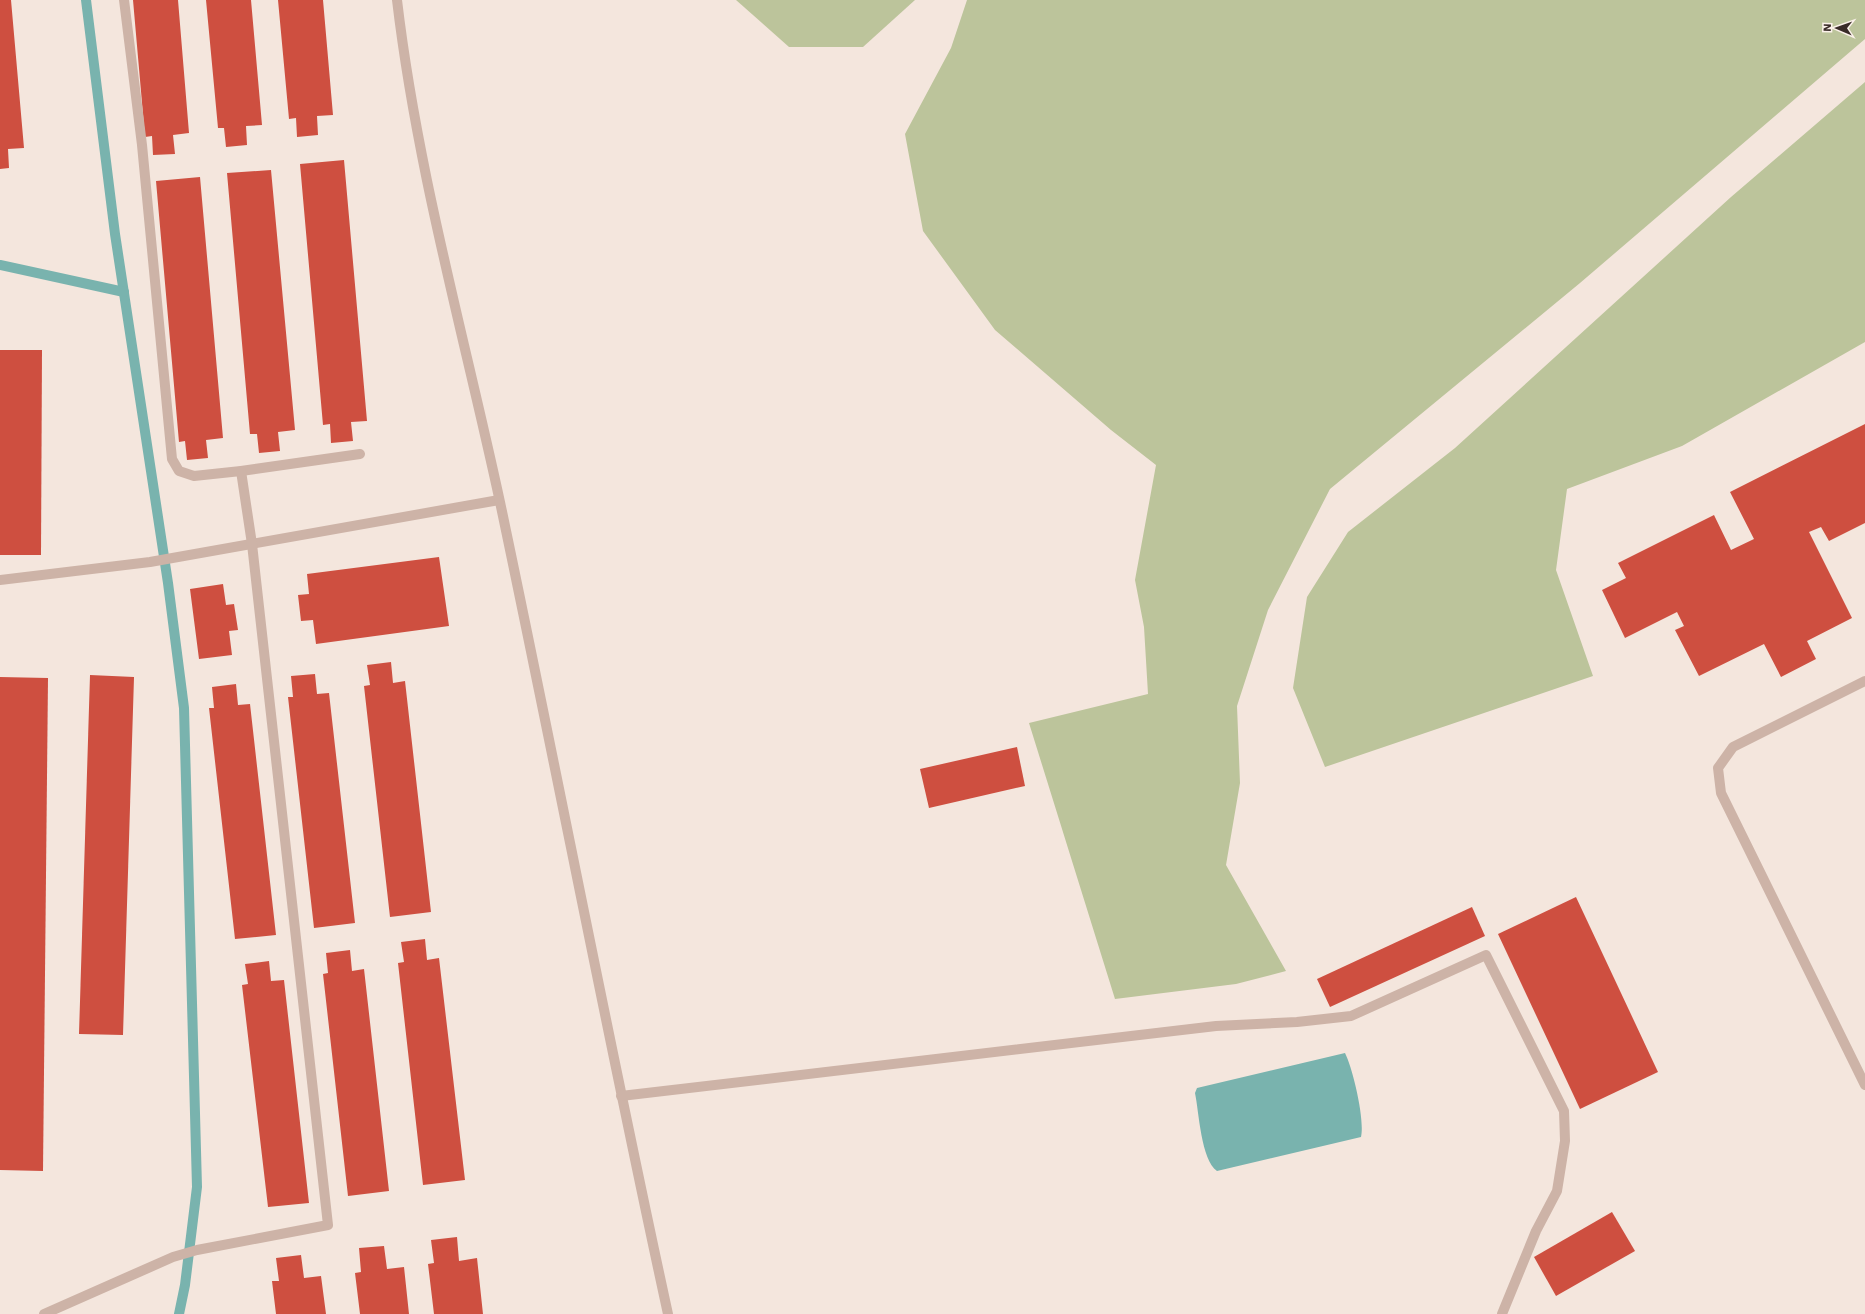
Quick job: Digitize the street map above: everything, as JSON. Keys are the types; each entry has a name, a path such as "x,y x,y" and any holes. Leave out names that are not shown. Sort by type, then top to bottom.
{"street":[{"path":"124,0 142,145 172,459 179,471 194,476 241,471 360,454"},
{"path":"397,0 422,160 499,500 621,1096 668,1314"},
{"path":"44,1314 173,1257 197,1250 328,1225 252,544 241,471"},
{"path":"0,580 150,562 499,500"},
{"path":"1865,681 1733,747 1718,768 1720,793 1865,1085"},
{"path":"621,1096 1216,1026 1297,1022 1351,1016 1486,955 1564,1111 1565,1141 1557,1191 1536,1231 1502,1314"}],"green space":[{"path":"736,0 915,0 863,47 789,47"},
{"path":"967,0 1865,0 1865,39 1580,283 1330,489 1268,610 1237,706 1240,783 1226,865 1286,971 1236,984 1115,999 1029,723 1148,694 1144,627 1135,580 1156,465 1111,430 995,330 923,231 905,134 951,48"},
{"path":"1865,82 1865,342 1682,446 1567,489 1556,570 1593,676 1325,767 1293,688 1307,597 1348,532 1455,448 1731,197"}],"water":[{"path":"1345,1053 1358,1095 1362,1129 1361,1137 1217,1171 1207,1157 1204,1146 1195,1093 1197,1088"}],"building":[{"path":"0,0 11,0 24,148 8,149 9,168 0,169"},
{"path":"133,0 178,0 189,133 173,135 175,154 153,155 152,136 145,137"},
{"path":"206,0 251,0 262,125 246,126 247,145 226,147 224,128 218,128"},
{"path":"278,0 323,0 333,115 317,116 318,135 297,137 296,118 289,119"},
{"path":"344,160 367,421 351,422 353,441 331,443 330,424 323,425 300,164"},
{"path":"271,170 295,430 278,432 280,451 259,453 257,434 250,434 227,173"},
{"path":"200,177 223,438 206,440 208,458 187,460 185,441 179,442 156,181"},
{"path":"0,350 42,350 41,555 0,555"},
{"path":"1865,424 1865,523 1829,541 1821,527 1809,532 1852,618 1807,641 1816,659 1781,677 1764,644 1699,676 1675,630 1684,626 1677,612 1625,638 1602,590 1626,578 1618,563 1714,515 1731,550 1754,539 1730,492"},
{"path":"439,557 449,626 316,644 313,620 301,621 298,595 309,594 307,574"},
{"path":"223,584 226,605 234,604 238,630 229,631 232,655 199,659 190,589"},
{"path":"391,662 393,683 405,681 431,912 390,917 364,686 370,685 367,665"},
{"path":"315,674 317,694 329,693 355,923 314,928 288,697 293,697 291,676"},
{"path":"90,675 134,677 123,1035 79,1034"},
{"path":"0,677 48,678 43,1171 0,1170"},
{"path":"236,684 238,705 250,704 276,935 235,939 209,708 214,708 212,687"},
{"path":"1017,747 1025,786 929,808 920,769"},
{"path":"1576,897 1658,1072 1580,1109 1498,934"},
{"path":"1472,907 1485,936 1330,1007 1317,979"},
{"path":"425,939 427,960 439,958 465,1180 423,1185 398,963 404,962 401,942"},
{"path":"350,950 352,971 364,969 389,1191 348,1196 323,974 328,973 326,953"},
{"path":"269,961 271,981 284,980 309,1203 268,1207 242,985 248,984 245,964"},
{"path":"1612,1212 1635,1251 1556,1296 1534,1257"},
{"path":"457,1237 459,1261 477,1258 483,1314 434,1314 428,1264 434,1263 431,1240"},
{"path":"384,1246 387,1269 404,1267 409,1314 360,1314 355,1273 361,1272 359,1248"},
{"path":"301,1255 304,1278 321,1276 326,1314 276,1314 272,1281 279,1281 276,1258"}],"waterway":[{"path":"86,0 115,234 168,583 184,708 197,1187 185,1285 179,1314"},
{"path":"0,265 124,292"}]}
